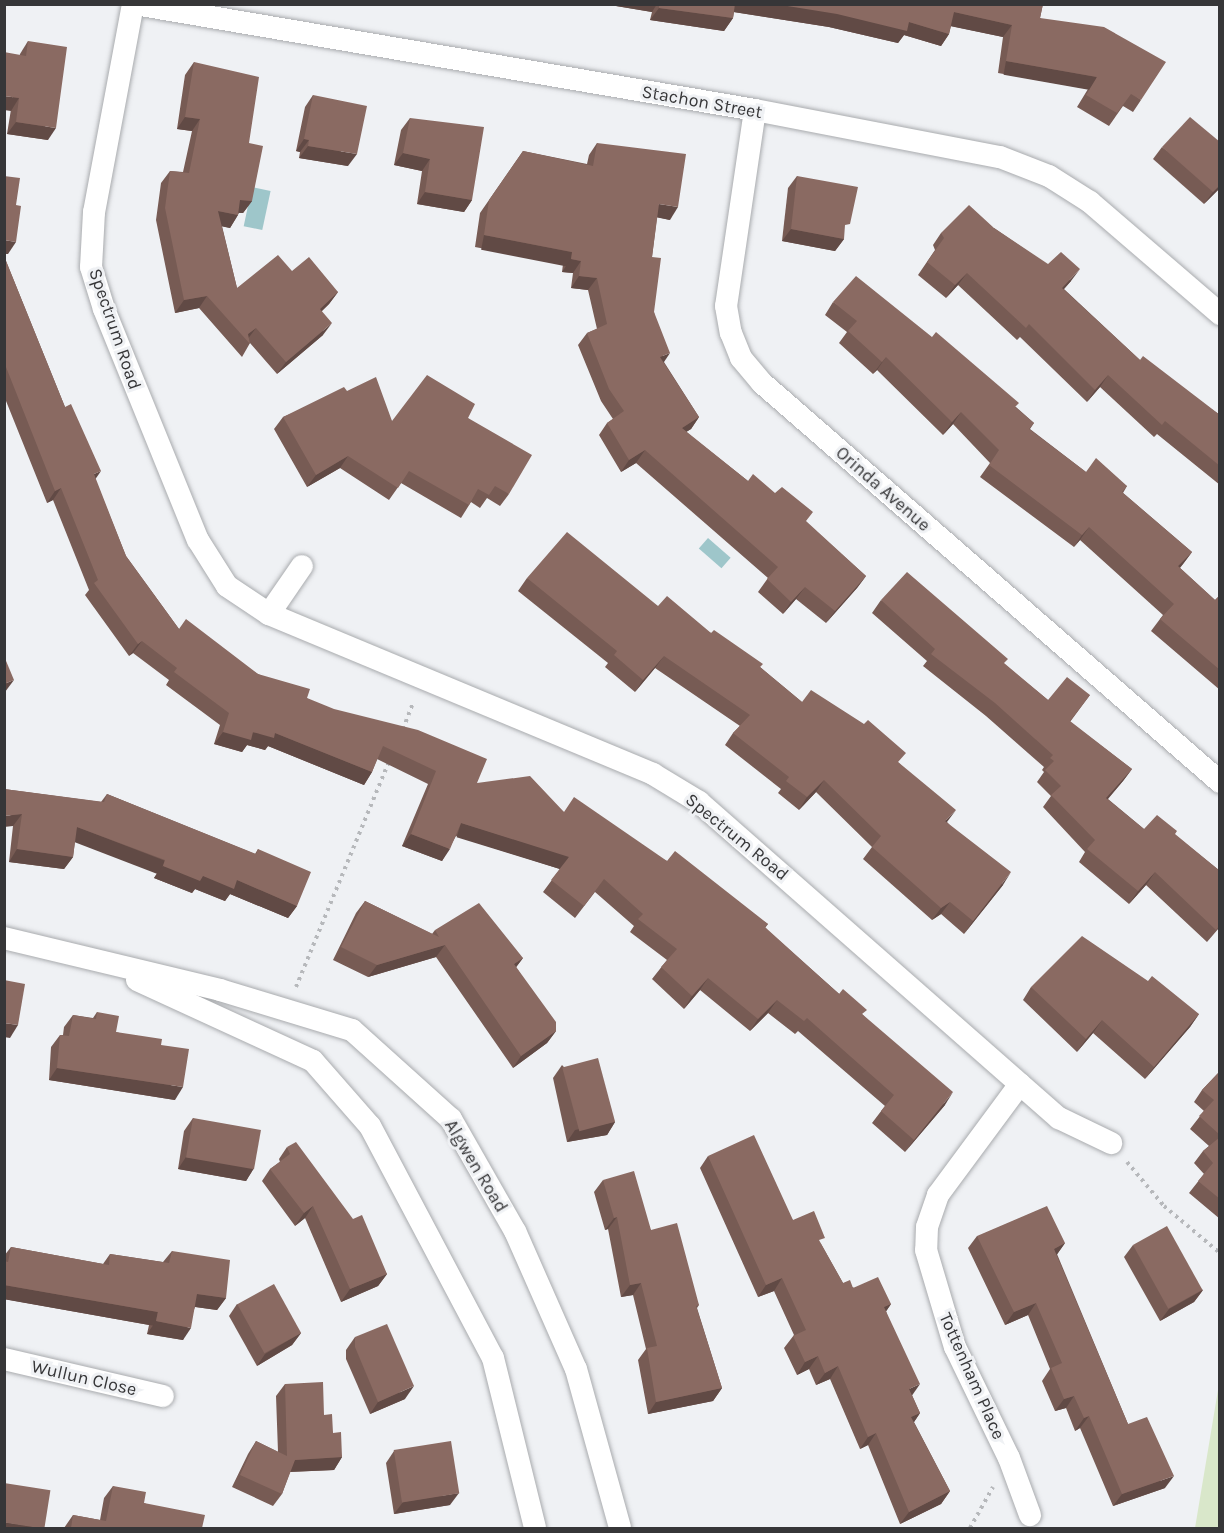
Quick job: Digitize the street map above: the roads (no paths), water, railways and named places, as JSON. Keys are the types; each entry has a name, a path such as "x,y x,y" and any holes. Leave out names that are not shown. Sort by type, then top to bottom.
{"street":[{"name":"Stachon Street","path":"134,4 755,110 1000,157 1049,176 1090,202 1220,314"},
{"name":"Spectrum Road","path":"134,4 94,212 91,267 108,319 198,540 227,586 269,614 653,774 699,802 1059,1118 1112,1143"},
{"name":"Orinda Avenue","path":"755,110 726,306 730,333 741,358 762,383 1220,782"},
{"path":"269,614 302,566"},
{"name":"Algwen Road","path":"4,938 84,955 352,1030 451,1119 515,1231 576,1369 620,1528"},
{"name":"Algwen Road","path":"84,955 313,1060 370,1126 493,1358 534,1528"},
{"name":"Tottenham Place","path":"1020,1084 938,1195 927,1227 926,1250 955,1347 1009,1458 1030,1515"},
{"name":"Wullun Close","path":"4,1359 164,1396"}],"water":[{"path":"252,187 271,191 262,230 244,226"},
{"path":"708,538 731,558 721,568 699,549"}]}
